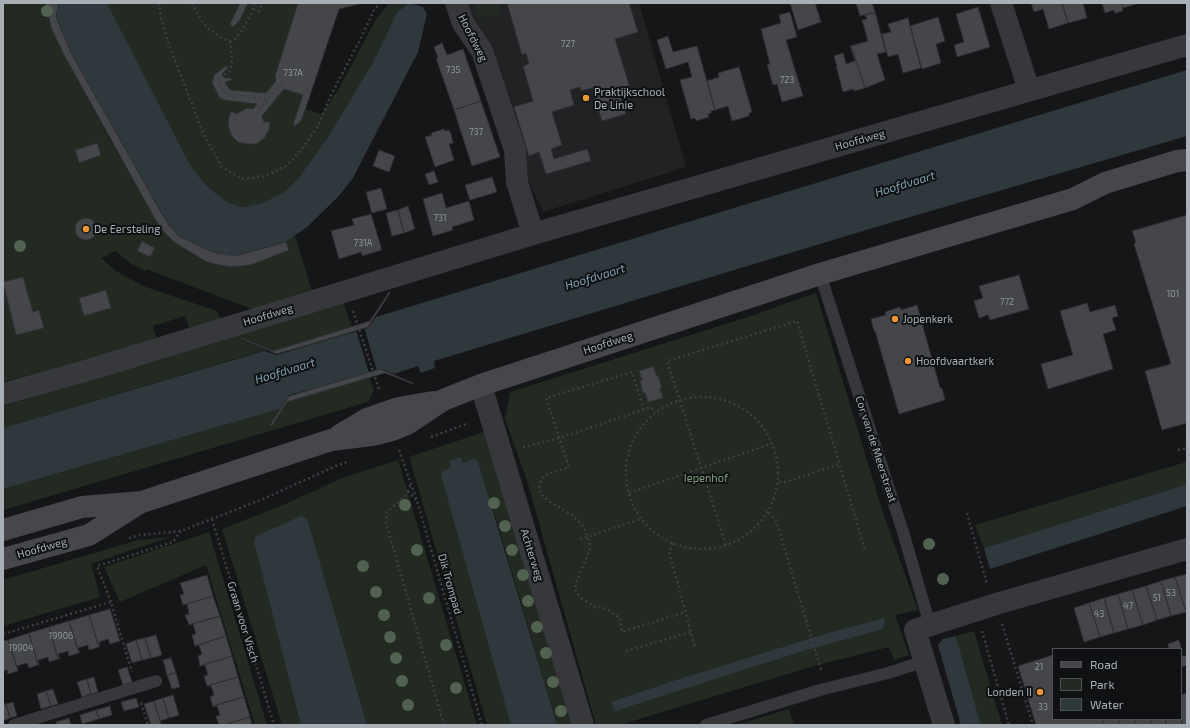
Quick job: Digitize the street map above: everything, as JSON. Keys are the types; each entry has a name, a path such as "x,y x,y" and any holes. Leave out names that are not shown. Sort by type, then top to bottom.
{"street":[{"name":"Hoofdweg","path":"456,3 463,23 482,51 515,150 517,182 534,234"},
{"path":"1001,3 1030,90"},
{"name":"Hoofdweg","path":"3,394 92,369 534,234 1187,45"},
{"name":"Hoofdweg","path":"1073,199 1105,183 1177,161 1187,160"},
{"name":"Hoofdweg","path":"3,530 82,507 142,502 330,440 372,435 392,430 407,424 443,400 480,385 820,274 1073,199 1108,195 1178,175 1187,174"},
{"name":"Achterweg","path":"480,385 502,452 583,725"},
{"name":"Hoofdweg","path":"3,558 89,535 142,502"},
{"path":"944,725 915,630 988,606 1187,548"}],"lane":[{"name":"Cor van de Meerstraat","path":"820,274 900,525 930,625"},
{"path":"706,725 827,688 888,673 925,661"},
{"path":"14,725 156,682"}],"path":[{"path":"159,3 161,18 169,45 204,135 222,167 242,179 265,176 286,166 302,149 318,126 331,95 374,10 380,3"},
{"path":"192,3 201,20 209,29 224,39 230,41 235,39 241,32 253,9 254,3"},
{"path":"253,9 259,11 262,3"},
{"path":"230,41 232,56 231,67 229,72 218,80 221,88 228,94 269,99"},
{"path":"256,114 283,80"},
{"path":"226,244 226,257"},
{"path":"726,546 667,361 797,321 865,550"},
{"path":"359,328 380,394"},
{"path":"644,410 632,372 546,398 569,467 545,475 541,480 539,488 542,495 550,502 580,523 584,527 588,537 590,549 576,583 575,590 580,597 594,606 609,610 620,618 622,632 685,612"},
{"path":"704,395 730,401 752,414 769,434 779,459 779,482 770,510 754,530 731,544 706,550 682,547 660,537 641,519 630,499 625,475 628,451 639,429 655,412 678,399 704,395"},
{"path":"502,452 560,438 651,408 655,412"},
{"path":"427,438 490,416"},
{"path":"629,493 773,443"},
{"name":"Dik Trompad","path":"405,446 398,449 417,501 482,725"},
{"path":"1178,450 1187,448"},
{"path":"148,725 111,602 97,566 173,542 181,531 263,499 338,465 353,461"},
{"path":"779,482 786,482 839,464"},
{"path":"411,483 408,492 387,512 386,523 444,725"},
{"path":"408,492 417,501"},
{"path":"768,513 776,520 818,658"},
{"path":"967,513 988,606 1009,725"},
{"name":"Graan voor Visch","path":"212,519 274,725"},
{"path":"580,539 641,519"},
{"path":"673,543 669,552 695,647"},
{"path":"3,634 111,602"},
{"path":"988,606 1033,725"},
{"path":"626,651 691,632"}],"shaded area":[{"name":"Praktijkschool De Linie","path":"466,3 639,3 686,167 543,212 526,176"}],"green space":[{"path":"3,3 45,3 52,30 64,55 108,136 163,231 174,242 205,261 222,266 241,266 251,265 289,250 286,242 295,236 312,291 252,309 146,269 145,271 133,265 115,251 101,258 116,271 143,286 217,311 221,321 190,331 185,316 153,326 157,341 3,382"},
{"path":"107,3 339,3 305,109 322,114 341,85 375,21 388,4 409,3 397,12 373,62 328,137 297,180 284,193 262,203 243,207 229,203 214,192 204,183 194,170"},
{"path":"473,3 498,3 501,14 479,18"},
{"name":"Iepenhof","path":"816,293 884,516 918,610 895,615 909,655 894,660 889,647 814,666 620,725 596,725 527,481 505,419 510,392 751,316"},
{"path":"343,302 374,390 368,402 3,510 3,489 280,409 270,425 272,426 287,402 309,395 294,344 273,351 242,338 241,340 266,350 3,428 3,406"},
{"path":"484,432 574,725 557,725 497,522 473,460 463,463 461,457 449,461 451,467 444,471 514,725 487,725 409,457"},
{"path":"398,460 477,725 367,725 307,519 301,516 296,705 301,725 282,725 222,529 290,502 342,478"},
{"path":"1186,462 1187,484 984,548 975,525"},
{"path":"209,532 267,725 255,725 206,565 120,602 104,567"},
{"path":"170,537 91,564 100,597 3,626 3,580 138,540"},
{"path":"974,631 1002,725 981,725 956,636"},
{"path":"789,709 794,725 736,725"}],"water":[{"path":"59,3 107,3 194,170 204,183 214,192 229,203 243,207 262,203 283,193 297,180 328,137 373,62 397,12 409,3 423,7 427,14 418,52 353,178 338,197 307,227 286,242 239,255 231,255 215,253 194,244 180,237 170,227 71,53 56,17"},
{"name":"Hoofdvaart","path":"1187,70 1187,136 876,227 434,361 435,368 421,373 418,366 394,374 381,369 289,395 280,409 3,489 3,428 264,351 277,355 352,333 368,328 376,317"},
{"path":"461,457 463,463 474,459 478,462 557,725 511,725 441,475 443,471 451,467 449,461"},
{"path":"1187,484 1187,506 990,569 984,548"},
{"path":"301,516 307,518 367,725 301,725 254,542 256,536"},
{"path":"885,618 883,629 803,651 615,711 611,702 828,633"},
{"path":"956,636 981,725 961,725 938,645 943,639"}],"pier":[{"path":"364,327 377,371 369,373 356,330"}],"building":[{"path":"45,3 59,3 56,17 71,53 170,227 180,237 215,253 239,255 286,242 289,250 251,265 231,267 205,261 174,242 163,231 64,55 52,30"},
{"path":"240,3 248,3 240,20 233,27 230,24"},
{"path":"298,3 363,3 339,9 302,119 298,124 294,126 293,124 303,95 284,89 262,116 264,122 270,122 269,130 265,137 255,144 238,142 232,136 229,129 228,121 230,114 232,111 236,114 247,108 253,109 257,104 224,100 220,98 212,83 214,75 226,66 228,68 222,74 224,78 231,78 232,80 225,82 230,90 266,93 276,81 275,76"},
{"path":"507,3 629,3 638,32 615,39 630,88 619,92 626,114 602,121 592,88 581,91 580,87 570,90 574,105 552,112 562,145 551,149 554,159 587,149 591,161 546,174 539,152 529,156 514,107 533,101 523,66 529,64 526,53 522,55"},
{"path":"790,3 815,3 821,22 798,30"},
{"path":"856,3 872,3 875,12 860,16"},
{"path":"1031,3 1062,3 1068,23 1049,29 1043,9 1034,12"},
{"path":"1062,3 1083,3 1087,18 1068,23"},
{"path":"1102,3 1122,3 1123,11 1115,13 1114,10 1105,13"},
{"path":"1122,3 1140,3 1123,8"},
{"path":"978,7 990,47 957,57 954,45 964,42 956,14"},
{"path":"790,12 797,37 786,40 803,96 782,102 777,84 773,85 767,64 770,64 761,29 781,23 779,15"},
{"path":"875,12 886,52 877,54 885,80 865,88 851,46 868,41 862,20 867,19 865,15"},
{"path":"938,17 945,41 936,44 941,63 922,69 910,26"},
{"path":"908,18 921,68 903,73 898,54 888,57 882,34 891,32 888,24"},
{"path":"668,36 673,52 697,46 715,110 708,114 709,117 696,121 695,118 691,119 680,80 692,77 688,62 666,69 657,40"},
{"path":"442,43 447,55 463,49 481,101 454,110 436,58 438,58 434,47"},
{"path":"850,46 865,88 843,92 834,56 843,53 846,64 855,61"},
{"path":"739,67 752,112 749,113 749,116 732,121 728,106 715,110 707,81 719,77 718,73"},
{"path":"481,101 500,157 472,166 454,110"},
{"path":"444,129 445,131 449,130 451,134 453,143 449,144 454,160 435,167 425,137 432,135 431,133"},
{"path":"97,143 101,155 79,163 75,150"},
{"path":"379,150 395,156 389,172 373,166"},
{"path":"434,171 438,182 429,185 425,174"},
{"path":"492,177 497,192 470,200 465,185"},
{"path":"381,188 387,209 372,213 366,192"},
{"path":"442,193 446,208 469,201 474,220 452,227 453,230 433,236 423,199"},
{"path":"408,206 415,229 404,233 398,210"},
{"path":"398,210 404,233 392,236 386,213"},
{"path":"371,214 382,250 362,256 361,252 339,259 331,231 354,225 352,219"},
{"path":"1187,215 1187,423 1162,430 1145,371 1171,364 1134,244 1136,242 1132,231"},
{"name":"De Eersteling","path":"82,218 90,218 97,225 97,233 90,240 82,240 75,233 75,225"},
{"path":"142,241 155,248 150,257 137,251"},
{"path":"1019,275 1029,309 990,320 988,315 979,318 974,301 983,298 979,286"},
{"path":"23,277 33,312 39,310 44,328 16,335 3,282"},
{"path":"106,290 111,308 84,316 79,298"},
{"path":"389,292 390,293 368,327 277,354 241,339 242,338 273,351 370,321"},
{"path":"1087,303 1090,312 1115,305 1118,316 1112,318 1116,330 1103,334 1113,369 1048,389 1041,364 1073,355 1060,311"},
{"name":"Hoofdvaartkerk","path":"917,305 940,388 942,388 945,400 899,414 871,319 886,315 885,312 900,307 901,310"},
{"path":"653,366 662,387 660,388 663,398 648,402 645,393 643,393 640,381 642,380 639,371"},
{"path":"380,369 413,384 385,373 287,402 272,426 270,425 289,396"},
{"path":"1187,574 1187,611 1186,612 1175,577"},
{"path":"207,575 213,596 183,605 180,595 184,594 180,583"},
{"path":"1175,577 1186,612 1171,616 1161,581"},
{"path":"1161,581 1171,616 1157,620 1146,586"},
{"path":"1146,586 1157,620 1143,625 1132,590"},
{"path":"1132,590 1143,625 1128,629 1118,594"},
{"path":"1118,594 1128,629 1114,633 1104,598"},
{"path":"213,596 220,616 189,625 185,615 189,614 187,604 183,605"},
{"path":"1104,598 1114,633 1100,637 1089,603"},
{"path":"1089,603 1100,637 1084,642 1074,608"},
{"path":"110,609 120,641 110,644 108,639 99,642 99,647 89,615"},
{"path":"89,615 99,647 89,650 88,645 78,648 79,653 69,621"},
{"path":"220,616 226,636 195,646 192,635 196,634 193,624 189,625"},
{"path":"69,621 79,653 69,656 68,651 58,654 60,659 58,659 49,627"},
{"path":"49,627 58,659 49,662 48,657 38,660 38,665 29,633"},
{"path":"29,633 38,665 29,668 27,663 17,666 18,671 8,640"},
{"path":"156,635 162,655 151,658 145,638"},
{"path":"226,636 232,656 200,666 198,656 202,654 199,645 195,646"},
{"path":"145,638 151,658 142,660 136,640"},
{"path":"8,640 18,671 8,674 7,670 3,671 3,641"},
{"path":"136,640 142,660 132,663 126,644"},
{"path":"1179,640 1181,648 1169,648 1168,644"},
{"name":"Londen II","path":"1052,655 1052,720 1102,720 1104,725 1036,725 1018,666"},
{"path":"232,656 238,677 207,686 204,676 208,675 205,665 200,666"},
{"path":"1182,656 1187,656 1187,665 1182,667"},
{"path":"171,658 176,673 167,675 163,660"},
{"path":"127,667 132,682 123,685 118,670"},
{"path":"176,673 180,687 172,689 167,675"},
{"path":"94,677 98,692 91,694 87,679"},
{"path":"238,677 244,697 213,706 210,697 214,695 211,686 207,686"},
{"path":"87,679 91,694 82,697 77,682"},
{"path":"53,689 58,704 51,706 46,691"},
{"path":"46,691 51,706 41,709 37,694"},
{"path":"1187,693 1187,725 1183,725 1181,720 1182,695"},
{"path":"173,695 179,715 169,718 163,698"},
{"path":"244,697 250,717 224,725 219,725 216,716 220,715 217,706 213,706"},
{"path":"136,698 139,707 124,711 121,702"},
{"path":"163,698 169,718 160,721 154,701"},
{"path":"154,701 161,725 151,725 144,704"},
{"path":"13,702 17,716 10,718 6,704"},
{"path":"6,704 10,718 3,721 3,705"},
{"path":"110,706 112,715 99,719 96,710"},
{"path":"96,710 99,719 82,724 80,715"},
{"path":"250,717 252,725 224,725"},
{"path":"69,718 71,725 57,725 56,722"},
{"path":"1102,720 1118,720 1120,725 1104,725"},
{"path":"1118,720 1134,720 1136,725 1120,725"},
{"path":"1134,720 1150,720 1152,725 1136,725"},
{"path":"1150,720 1165,720 1167,725 1152,725"},
{"path":"1165,720 1181,720 1183,725 1167,725"}],"place":[{"name":"Praktijkschool De Linie","path":"586,98"},
{"name":"De Eersteling","path":"86,229"},
{"name":"Jopenkerk","path":"895,319"},
{"name":"Hoofdvaartkerk","path":"908,361"},
{"name":"Londen II","path":"1040,692"}]}
